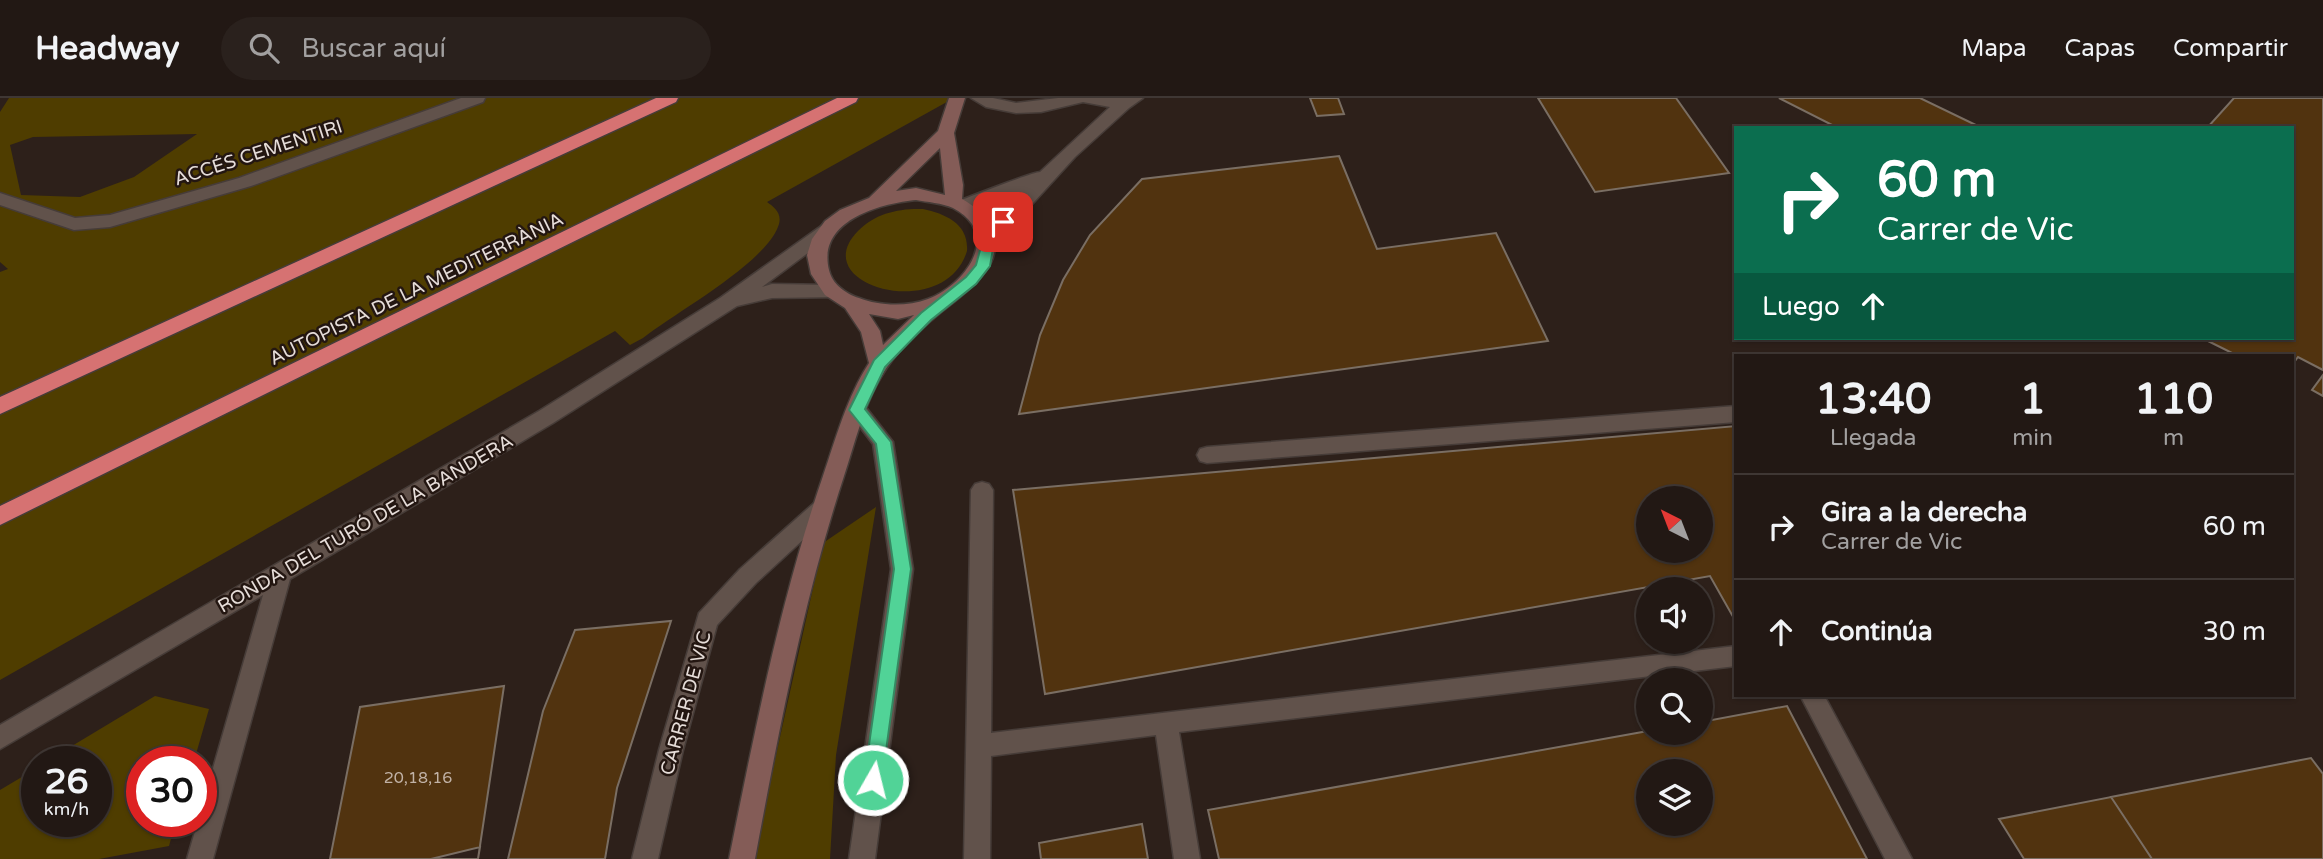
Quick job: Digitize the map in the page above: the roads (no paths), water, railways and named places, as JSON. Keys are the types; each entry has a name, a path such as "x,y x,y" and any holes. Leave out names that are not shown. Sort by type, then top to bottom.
{"highway":[{"path":"0,406 670,98"},
{"name":"AUTOPISTA DE LA MEDITERRÀNIA","path":"0,516 847,100"}],"street":[{"name":"ACCÉS CEMENTIRI","path":"0,199 74,224 110,221 245,182 477,98"},
{"path":"957,98 946,133 958,204"},
{"path":"979,98 1004,107 1034,109 1078,98"},
{"path":"1087,98 1129,101"},
{"path":"988,242 980,222 958,204 916,194 876,200 850,211 830,228 819,247 818,266 832,292 852,303 891,311 919,308 945,299 964,288 978,273 988,242 1019,203 1056,164 1129,101"},
{"path":"876,200 946,133"},
{"path":"958,204 1018,187 1056,164"},
{"name":"RONDA DEL TURÓ DE LA BANDERA","path":"0,738 546,416 727,303 830,228"},
{"name":"RONDA DEL TURÓ DE LA BANDERA","path":"727,303 772,291 832,292"},
{"name":"CARRER DE VIC","path":"742,859 771,710 822,509 857,410 879,363 945,299"},
{"path":"852,303 870,331 879,363"},
{"path":"857,410 883,442 902,569 862,859"},
{"path":"1207,455 1734,414"},
{"path":"977,859 982,490"},
{"name":"CARRER DE VIC","path":"645,859 707,620 748,576 822,509"},
{"path":"200,859 281,572"},
{"path":"979,746 1734,656"},
{"path":"1813,697 1899,859"},
{"path":"1166,723 1187,859"}]}
